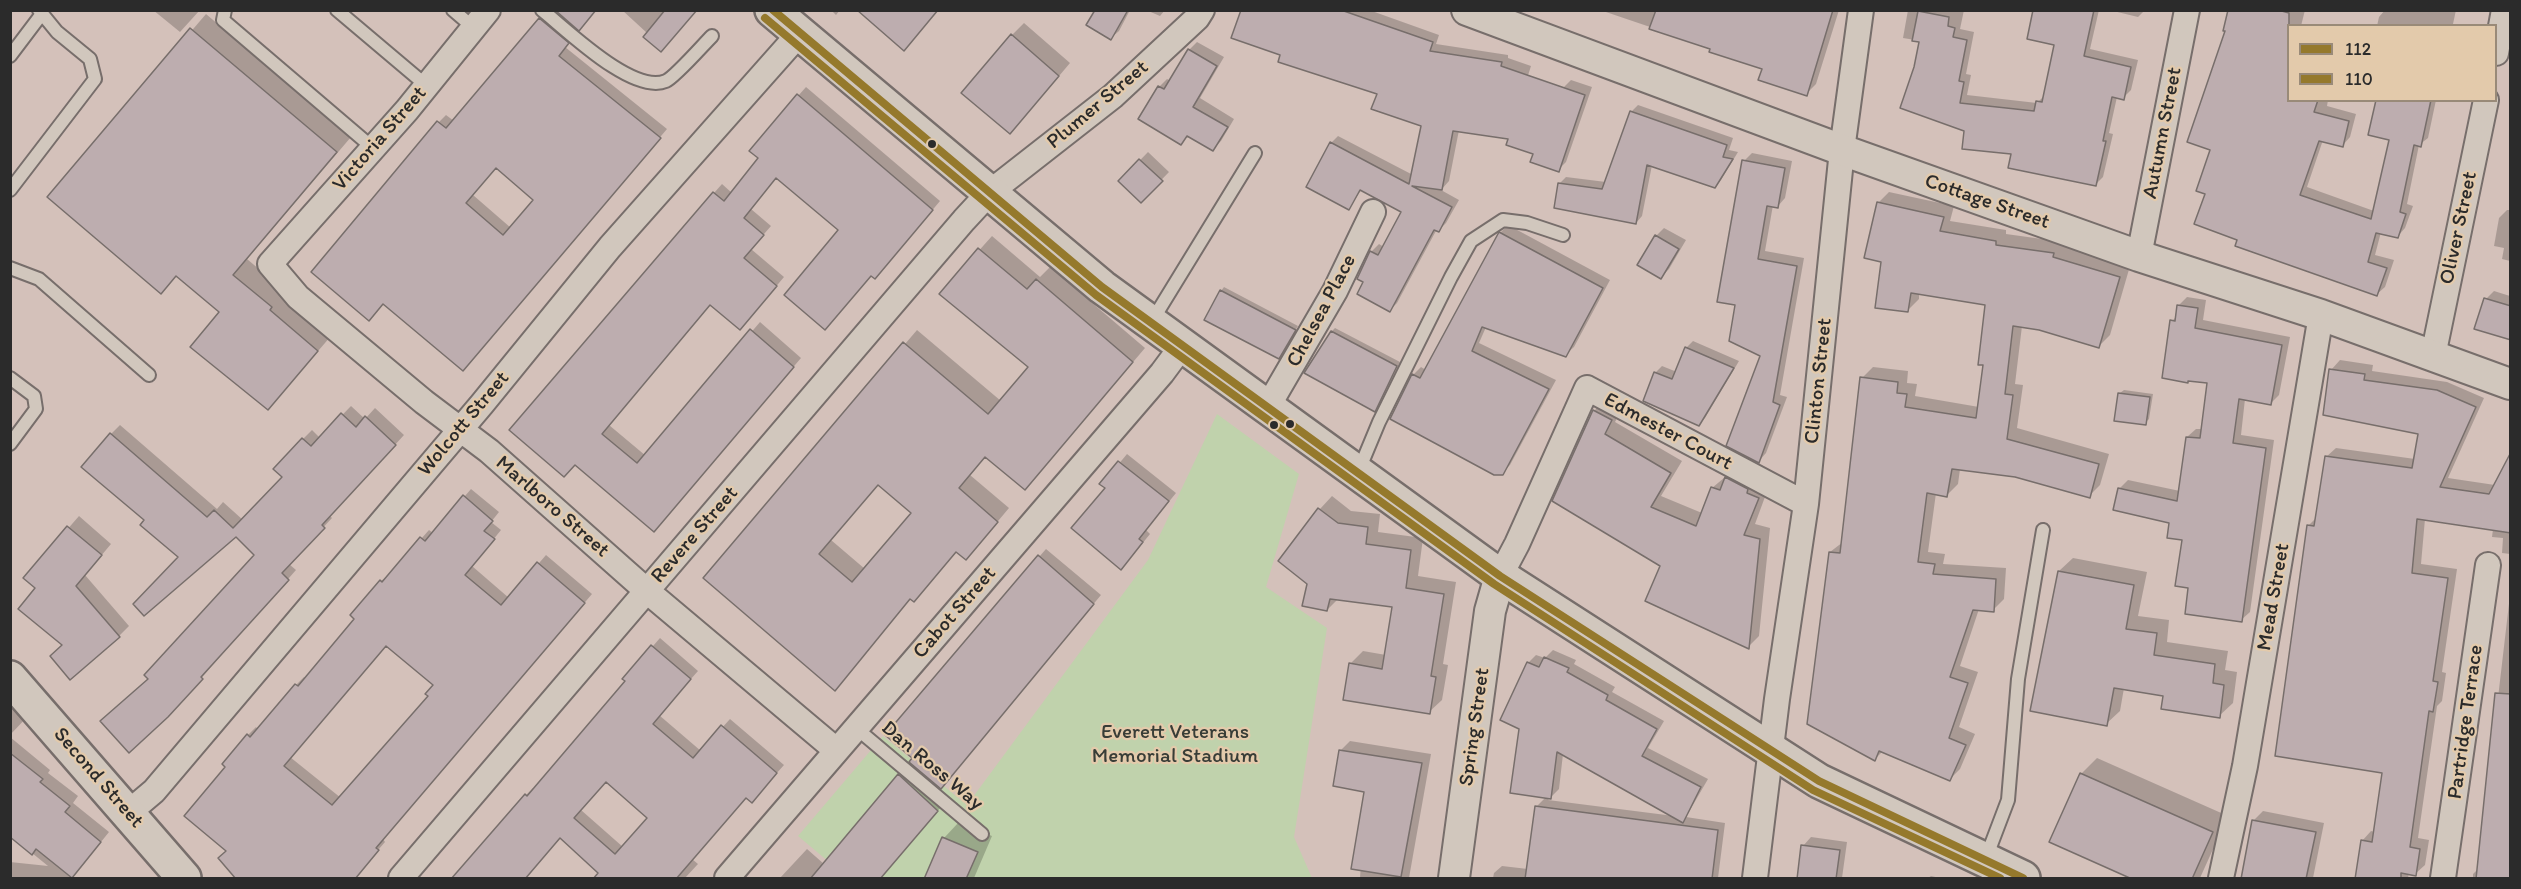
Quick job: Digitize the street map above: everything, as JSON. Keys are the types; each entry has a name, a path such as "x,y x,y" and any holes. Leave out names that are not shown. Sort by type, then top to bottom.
{"main road":[{"path":"772,10 1102,287 1500,576 1819,781 2023,879"},
{"name":"Second Street","path":"10,678 184,879"}],"street":[{"name":"Plumer Street","path":"989,193 1113,96 1197,18 1202,10"},
{"name":"Clinton Street","path":"1755,879 1806,504 1842,150 1861,10"},
{"name":"Autumn Street","path":"2139,256 2187,10"},
{"path":"2497,48 2504,10"},
{"name":"Cottage Street","path":"1483,14 1842,150 2139,256 2321,315 2511,384"},
{"name":"Victoria Street","path":"270,264 373,148 481,19"},
{"name":"Wolcott Street","path":"128,813 154,791 459,430 610,247 799,34"},
{"name":"Oliver Street","path":"2433,356 2486,102"},
{"name":"Revere Street","path":"401,879 989,193"},
{"name":"Chelsea Place","path":"1267,408 1335,291 1373,212"},
{"name":"Marlboro Street","path":"270,264 298,297 459,430 489,451 646,591 836,750"},
{"name":"Mead Street","path":"2221,879 2245,766 2321,315"},
{"name":"Cabot Street","path":"727,879 1162,373 1182,346"},
{"name":"Edmester Court","path":"1500,576 1517,544 1587,388 1806,504"},
{"name":"Partridge Terrace","path":"2443,879 2488,566"},
{"name":"Spring Street","path":"1454,879 1490,611 1500,576"}],"lane":[{"path":"225,10 223,20 373,148"},
{"path":"337,10 426,86"},
{"path":"453,10 481,19"},
{"path":"542,10 621,73 647,83 667,81 712,36"},
{"path":"10,56 40,13 57,32 90,59 95,79 10,190"},
{"path":"1151,322 1255,153"},
{"path":"1357,474 1412,352 1471,241 1503,220 1527,223 1563,235"},
{"path":"10,268 39,279 149,375"},
{"path":"10,378 34,396 36,409 10,444"},
{"path":"1984,861 2008,800 2018,679 2043,530"},
{"name":"Dan Ross Way","path":"856,728 982,834"}],"green space":[{"name":"Everett Veterans Memorial Stadium","path":"1217,414 1299,474 1266,587 1327,628 1294,837 1312,878 848,878 798,836 883,736 967,805 1148,560"}],"building":[{"path":"555,10 596,10 579,31"},
{"path":"665,10 697,10 661,52 643,37"},
{"path":"857,10 938,10 904,51"},
{"path":"1095,10 1128,10 1111,40 1086,25"},
{"path":"1241,10 1341,10 1433,42 1430,51 1502,62 1501,66 1585,95 1559,172 1530,162 1533,154 1506,145 1508,139 1453,131 1442,190 1412,186 1452,207 1439,232 1434,230 1390,312 1357,294 1363,282 1357,279 1370,251 1378,255 1401,212 1360,190 1349,210 1306,187 1330,142 1409,184 1421,126 1371,109 1377,94 1278,62 1280,55 1231,38"},
{"path":"1656,10 1833,10 1807,96 1758,80 1762,69 1649,29"},
{"path":"2033,10 2094,10 2084,56 2131,67 2124,100 2112,97 2103,141 2106,141 2096,186 2008,168 2011,154 1962,149 1964,131 1900,108 1914,67 1919,42 1912,41 1918,11 1949,17 1948,26 1955,28 1953,37 1967,40 1959,81 1964,82 1960,103 2034,111 2036,101 2042,102 2054,45 2027,39"},
{"path":"2228,10 2278,10 2289,13 2287,102 2317,102 2314,112 2349,121 2343,147 2319,141 2300,195 2371,219 2389,140 2368,135 2376,102 2431,102 2421,147 2414,145 2400,212 2406,214 2398,238 2376,233 2368,262 2387,268 2377,296 2235,246 2237,240 2194,224 2205,194 2196,191 2210,150 2187,142 2225,31 2223,31"},
{"path":"539,18 569,43 559,56 661,138 463,371 383,304 369,321 311,272 437,121 446,128","holes":["496,168 533,200 503,235 466,203"]},
{"path":"190,28 337,152 233,275 272,307 270,310 318,351 268,410 190,347 219,312 176,276 161,294 47,197"},
{"path":"1011,34 1059,76 1010,134 961,93"},
{"path":"1188,49 1217,66 1193,107 1228,127 1213,151 1187,136 1181,145 1138,119 1158,86 1164,89"},
{"path":"797,94 933,210 875,279 871,276 825,330 784,295 838,230 776,178 744,218 764,235 744,258 777,286 740,330 710,305 602,434 637,463 750,329 794,367 654,532 575,465 564,477 509,430 713,192 724,201 758,158 749,151"},
{"path":"1630,111 1727,145 1723,157 1733,159 1715,188 1647,165 1636,224 1554,208 1558,183 1602,189"},
{"path":"1139,159 1163,181 1141,203 1118,181"},
{"path":"1742,160 1785,168 1778,208 1767,206 1758,259 1797,266 1773,402 1780,405 1759,463 1726,446 1760,356 1729,341 1735,305 1717,302"},
{"path":"1877,202 1944,217 1940,231 1996,241 1996,245 2054,253 2053,257 2120,277 2099,348 2039,330 2013,326 2005,394 2013,395 2007,439 2099,464 2090,498 2015,477 1952,469 1947,497 1927,493 1918,562 1935,564 1933,574 1996,579 1994,612 1973,610 1950,677 1968,683 1949,738 1966,745 1950,781 1879,751 1875,761 1807,724 1829,552 1840,553 1860,377 1898,382 1897,393 1907,394 1905,407 1976,418 1983,365 1978,365 1985,305 1911,293 1908,312 1875,308 1881,262 1864,258"},
{"path":"1499,232 1603,288 1566,357 1482,327 1472,351 1549,389 1503,475 1494,475 1390,419 1412,374 1420,378"},
{"path":"1655,235 1679,249 1661,279 1637,265"},
{"path":"978,248 1027,289 1036,279 1133,362 1025,490 985,457 959,488 998,522 966,560 956,552 914,602 910,599 835,691 703,578 903,342 988,414 1028,367 939,294","holes":["878,485 911,513 852,582 819,554"]},
{"path":"1220,290 1296,330 1279,359 1204,320"},
{"path":"2484,298 2511,306 2511,340 2474,329"},
{"path":"2177,305 2198,308 2195,328 2282,345 2271,405 2239,399 2233,443 2266,448 2242,622 2185,614 2188,588 2175,586 2182,540 2167,538 2169,523 2113,510 2118,488 2177,501 2186,437 2200,438 2207,383 2188,381 2188,383 2162,378 2170,320 2175,321"},
{"path":"1331,331 1397,366 1375,412 1304,373"},
{"path":"1685,347 1734,368 1699,426 1643,401 1654,372 1672,379"},
{"path":"2329,369 2365,374 2364,380 2437,390 2476,407 2440,487 2489,494 2511,452 2511,533 2417,519 2412,573 2448,578 2433,681 2438,682 2433,712 2429,711 2410,847 2420,849 2416,876 2401,873 2401,879 2355,879 2361,840 2372,842 2382,773 2275,756 2307,525 2314,526 2325,456 2412,468 2418,434 2323,415"},
{"path":"2118,393 2150,397 2146,425 2114,421"},
{"path":"1593,410 1612,420 1605,434 1671,473 1651,507 1696,526 1711,487 1720,490 1725,477 1748,489 1747,493 1759,498 1744,535 1760,539 1749,649 1645,601 1660,566 1552,501"},
{"path":"341,413 356,427 365,416 396,445 322,525 325,528 282,573 289,580 168,717 129,753 100,721 148,679 144,675 254,555 236,537 144,616 133,604 178,557 140,525 144,520 81,467 110,433 207,517 214,510 233,528 282,477 273,469 302,438 311,446"},
{"path":"1118,461 1169,501 1139,539 1143,542 1121,570 1071,528 1105,488 1099,484"},
{"path":"463,495 493,521 484,531 495,539 465,575 501,605 537,562 585,603 376,848 379,850 355,879 236,879 218,858 226,851 184,816 225,767 222,764 247,734 250,737 295,684 298,686 354,619 350,615 380,580 382,582 420,537 425,541","holes":["386,646 433,685 425,694 428,696 332,805 284,766"]},
{"path":"1318,508 1338,523 1368,527 1366,544 1411,550 1406,588 1444,594 1431,676 1436,677 1430,714 1343,700 1349,663 1382,669 1392,607 1330,599 1327,611 1302,606 1307,584 1278,561"},
{"path":"67,526 102,555 76,586 120,637 70,680 50,656 62,645 18,609 35,588 23,578"},
{"path":"1038,555 1094,604 941,789 909,762 912,758 885,735"},
{"path":"2058,571 2134,585 2126,629 2157,633 2154,655 2215,664 2213,683 2224,685 2220,718 2161,709 2163,696 2114,688 2107,726 2030,711"},
{"path":"651,645 691,679 653,724 693,758 721,725 777,773 752,803 746,798 676,879 593,879 598,873 560,838 525,879 451,879 525,794 527,796 625,681 622,679","holes":["606,782 647,818 615,854 574,818"]},
{"path":"1544,657 1569,668 1567,672 1608,695 1606,700 1657,729 1642,756 1701,787 1683,823 1557,752 1551,799 1510,793 1519,729 1500,720 1527,662 1539,667"},
{"path":"2495,693 2511,694 2511,879 2476,879"},
{"path":"1339,750 1422,763 1401,877 1351,869 1364,792 1333,786"},
{"path":"10,753 43,779 40,782 70,806 65,812 101,842 72,878 36,849 32,855 10,837"},
{"path":"2080,773 2213,832 2192,879 2132,879 2049,842"},
{"path":"898,774 938,811 880,879 810,879"},
{"path":"1535,806 1718,830 1712,879 1525,879"},
{"path":"2252,820 2316,832 2306,879 2241,879"},
{"path":"942,837 978,852 966,879 924,879"},
{"path":"1801,845 1840,850 1836,879 1797,879"}],"transit line":[{"name":"112","path":"773,10 1102,287 1500,576 1819,781 2023,878"},
{"name":"110","path":"765,18 1096,295 1494,584 1813,790 2000,878"}]}
